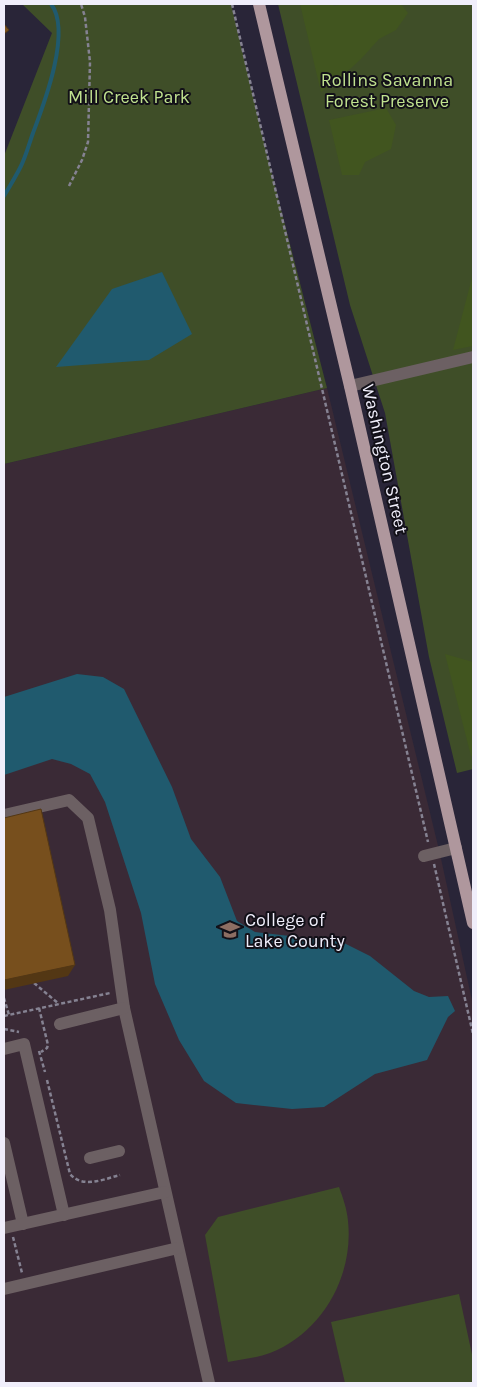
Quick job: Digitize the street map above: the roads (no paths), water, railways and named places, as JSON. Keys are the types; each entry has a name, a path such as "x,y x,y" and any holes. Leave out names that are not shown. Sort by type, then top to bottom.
{"main road":[{"name":"Washington Street","path":"259,4 350,386 473,923"}],"street":[{"path":"350,386 473,357"},
{"path":"4,815 69,800 88,818 110,910 124,1008 209,1383"},
{"path":"428,855 456,848"},
{"path":"60,1024 124,1008"},
{"path":"4,1049 24,1044 64,1214"},
{"path":"4,1143 23,1224"},
{"path":"90,1158 119,1151"},
{"path":"4,1228 165,1192"},
{"path":"4,1289 178,1248"}],"water":[{"path":"162,272 192,334 149,360 56,367 112,289"},
{"path":"77,674 103,677 124,689 172,787 191,839 220,877 237,921 255,932 342,942 370,956 414,991 429,997 448,996 455,1011 448,1017 427,1060 375,1074 324,1107 292,1109 236,1103 204,1081 179,1040 155,984 141,913 105,802 90,774 71,764 52,759 4,775 4,697"}],"waterway":[{"path":"4,196 24,158 54,68 59,31 57,16 51,4"}],"place":[{"name":"College of Lake County","path":"230,930"}],"park label":[{"name":"Rollins Savanna Forest Preserve","path":"387,90"},
{"name":"Mill Creek Park","path":"129,97"}]}
